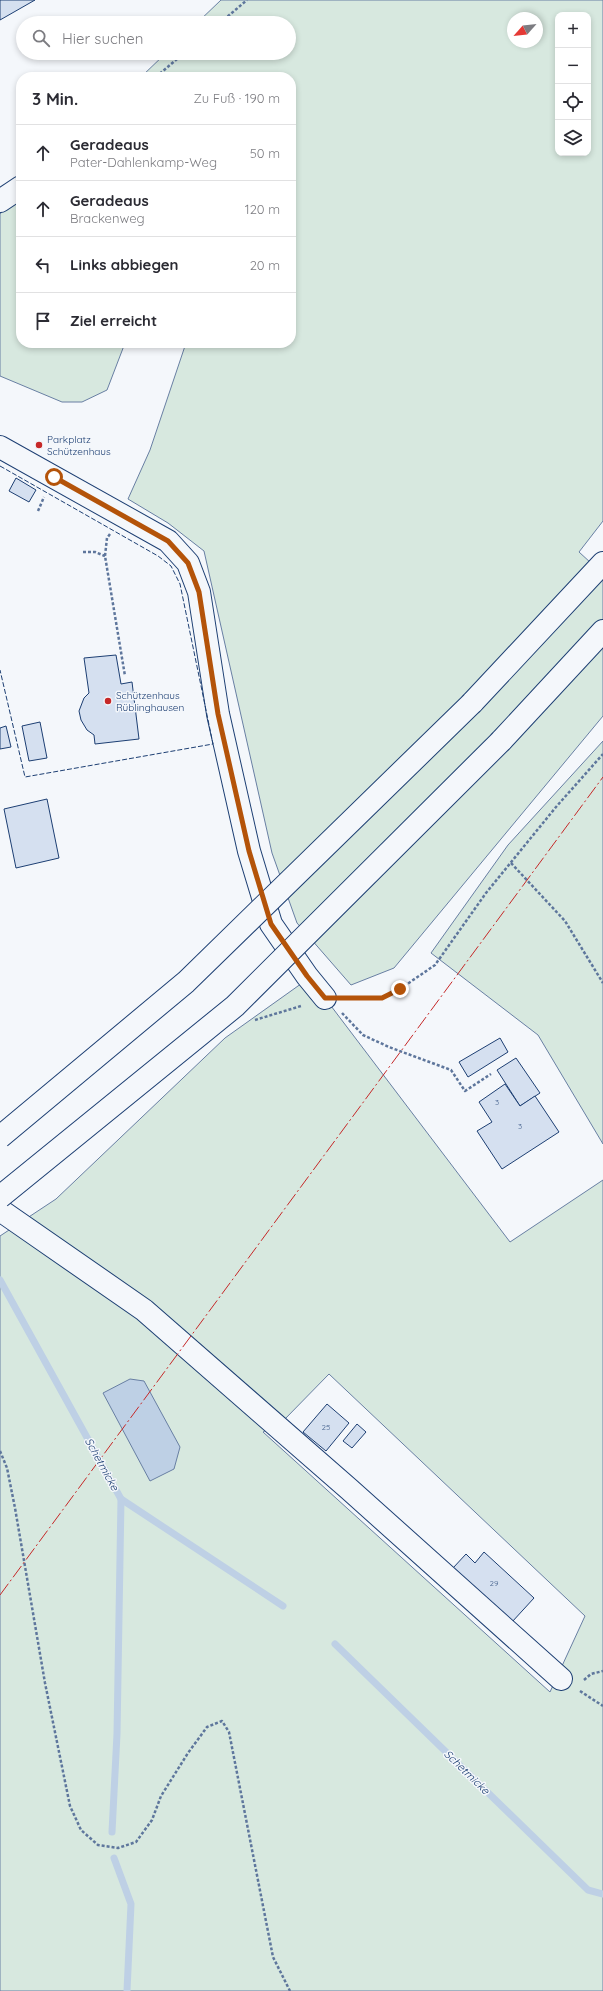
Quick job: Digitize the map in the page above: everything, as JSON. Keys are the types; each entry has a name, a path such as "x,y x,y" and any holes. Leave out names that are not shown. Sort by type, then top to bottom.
{"main road":[{"path":"0,201 16,190"},
{"path":"0,447 168,541 188,563 199,592 218,714 249,851 271,924 307,976 325,998"},
{"path":"0,1137 186,982 472,704 603,563"},
{"path":"0,1198 235,1006 501,741 603,631"},
{"path":"0,1210 144,1310 571,1681"}],"path":[{"path":"228,16 247,0"},
{"path":"162,72 176,60"},
{"path":"120,514 107,538 105,556 125,676"},
{"path":"82,552 95,552 105,556"},
{"path":"325,998 382,998 400,989 435,965 511,862 556,807 603,754"},
{"path":"511,862 564,921 603,983"},
{"path":"325,998 363,1035 389,1047 451,1070 465,1091 491,1074"},
{"path":"0,1450 7,1468 15,1508 45,1683 69,1799 81,1830 98,1845 118,1848 136,1842 152,1820 161,1796 188,1753 207,1728 222,1721 229,1732 273,1957 290,1991"},
{"path":"571,1681 591,1674 603,1672"}],"shaded area":[{"path":"221,0 603,0 603,521 579,552 603,574 603,716 394,968 351,985 297,923 272,853 204,551 168,523 128,499 150,450 184,348 296,348 296,72 146,72 159,60 296,60 296,16 204,16"},
{"path":"16,199 16,348 123,348 107,390 82,402 62,402 0,376 0,214"},
{"path":"603,741 603,1144 538,1035 431,953 508,845"},
{"path":"305,981 325,998 510,1242 603,1180 603,1991 0,1991 0,1236 56,1199 225,1038","holes":["329,1374 585,1616 550,1692 263,1432 284,1420"]}],"water":[{"path":"130,1379 144,1381 180,1447 174,1469 150,1481 103,1393"}],"building":[{"path":"0,0 35,0 0,20"},
{"path":"16,478 36,490 29,502 9,491"},
{"name":"Schützenhaus Rüblinghausen","path":"116,655 121,684 132,682 139,739 95,744 94,735 87,730 81,720 79,711 84,698 89,693 84,658"},
{"path":"40,722 47,758 29,761 22,726"},
{"path":"6,726 11,747 0,749 0,728"},
{"path":"47,799 59,858 16,868 4,809"},
{"path":"500,1038 508,1052 468,1077 459,1062"},
{"path":"516,1058 540,1093 520,1106 497,1070"},
{"path":"505,1084 520,1106 535,1096 559,1132 502,1169 477,1131 492,1122 479,1102"},
{"path":"327,1404 349,1423 326,1451 303,1432"},
{"path":"357,1424 366,1432 352,1448 343,1441"},
{"path":"484,1552 534,1598 512,1622 453,1568 466,1554 475,1563"}],"waterway":[{"name":"Schetmicke","path":"0,1280 121,1499 283,1606"},
{"path":"112,1832 117,1734 121,1499"},
{"name":"Schetmicke","path":"335,1644 588,1890 603,1894"},
{"path":"114,1858 131,1904 127,1991"}],"fence":[{"path":"0,466 158,556 171,566 180,584 213,744 25,777 0,670"}],"power":[{"path":"0,1595 603,777"}],"place":[{"name":"Parkplatz Schützenhaus","path":"39,445"},
{"name":"Schützenhaus Rüblinghausen","path":"108,701"}],"route":[{"path":"54,477 168,541 188,563 199,592 202,621 218,714 249,851 271,924 307,976 325,998 382,998 400,989"}]}
